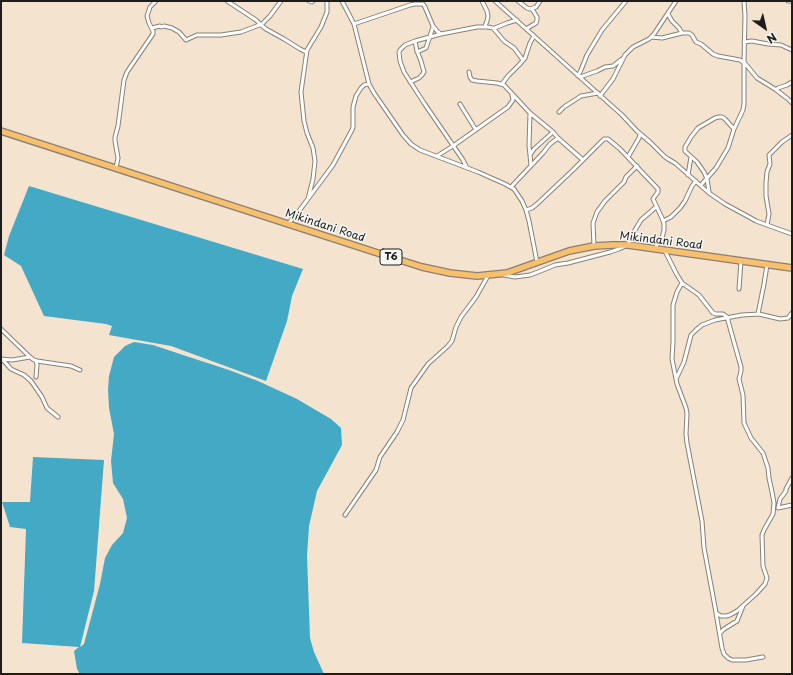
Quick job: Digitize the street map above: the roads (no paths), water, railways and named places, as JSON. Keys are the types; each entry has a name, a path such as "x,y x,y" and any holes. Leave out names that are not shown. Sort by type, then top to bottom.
{"highway":[{"name":"Mikindani Road","path":"1,131 422,267 450,274 468,276 500,274 570,251 594,246 613,245 628,245 792,268"}],"street":[{"path":"116,168 118,158 115,137 119,121 124,80 130,67 153,34 148,16 150,7 156,1"},
{"path":"227,1 271,32 306,52"},
{"path":"152,28 160,26 172,28 180,32 186,40 197,35 241,32 261,25 281,1"},
{"path":"309,1 313,1"},
{"path":"308,199 313,179 315,161 313,148 304,121 301,92 306,52 328,12 327,1"},
{"path":"342,1 354,24 369,84 406,140 420,150 478,172 511,187 517,193 526,210 537,262"},
{"path":"482,1 488,16 485,26"},
{"path":"495,1 622,115 668,160 675,163 709,193 749,217 792,234"},
{"path":"518,1 527,8 536,6 540,1"},
{"path":"579,76 587,55 609,22 626,1"},
{"path":"579,76 597,71 605,66 615,65 633,47 651,37 676,1"},
{"path":"701,185 716,168 728,148 744,104 744,1"},
{"path":"354,24 410,5 423,4 433,27 441,34"},
{"path":"526,29 536,23 537,20 532,8"},
{"path":"668,14 682,33"},
{"path":"467,168 410,82 401,65 399,52 403,47 415,41 468,28 485,26 495,28 517,20"},
{"path":"418,52 426,48 433,27"},
{"path":"492,28 504,41 514,48 523,60"},
{"path":"651,37 662,38 682,33 689,33 696,42 718,56 737,59 744,62 756,78 776,90 792,103"},
{"path":"502,84 526,57 530,43 534,36"},
{"path":"744,42 752,40 768,44 781,45 792,50"},
{"path":"410,82 419,78 423,73 415,41"},
{"path":"559,112 581,96 599,94 613,79 619,70 624,57"},
{"path":"469,72 472,80 502,84 505,86 530,113 583,160"},
{"path":"776,90 792,82"},
{"path":"288,224 332,165 342,146 350,135 353,127 353,107 356,96 364,85 369,84"},
{"path":"437,156 508,107 513,100 512,93"},
{"path":"460,104 476,130"},
{"path":"530,113 529,145 532,165"},
{"path":"709,193 707,179 704,172 695,159 685,151 686,147 691,137 700,127 719,117 725,119 734,129"},
{"path":"530,155 534,149 553,132"},
{"path":"628,157 637,143 640,134"},
{"path":"767,225 768,214 766,183 767,172 770,164 769,156 782,142 792,135"},
{"path":"511,187 550,144 558,138"},
{"path":"526,210 537,204 604,139 608,139 620,149 658,189 658,192 654,198 656,207 663,222 663,233 654,249"},
{"path":"688,175 691,157"},
{"path":"594,246 593,224 597,212 637,166"},
{"path":"663,222 671,217 680,208 696,181"},
{"path":"500,274 515,277 530,275 555,265 610,252 628,245 641,220 656,207"},
{"path":"665,251 682,283 699,295 713,313 724,314 727,318 741,367 739,379 743,394 744,424 763,453 767,463 772,492 773,514 762,535 763,566 767,578 766,583 737,611 726,616 721,616 716,613"},
{"path":"739,289 741,261"},
{"path":"758,314 767,265"},
{"path":"345,515 376,470 380,457 403,420 411,388 428,364 448,346 461,317 476,297 489,274"},
{"path":"682,283 677,292 673,305 672,364 676,384 686,408 687,444 702,522 704,548 722,648 724,654 732,660 740,661 763,657"},
{"path":"676,379 684,362 692,335 696,330 707,323 742,315 758,314 787,319 792,313"},
{"path":"1,329 30,358 36,361 71,366 80,370"},
{"path":"2,359 12,360 30,358"},
{"path":"2,359 11,369 24,375 31,381 42,397 46,408 58,417"},
{"path":"36,361 36,377"},
{"path":"778,508 780,499 786,491 786,488 792,478"},
{"path":"773,509 792,505"},
{"path":"720,633 737,621 743,605"}],"water":[{"path":"29,186 303,269 292,296 287,321 266,381 171,346 109,335 112,326 106,324 44,316 21,266 4,255 9,236"},
{"path":"134,342 153,345 258,381 297,399 331,419 341,428 342,445 317,491 309,526 307,556 310,638 314,652 324,674 80,674 77,669 74,651 79,647 22,643 26,529 10,527 2,502 30,502 33,457 104,460 94,591 80,647 84,644 100,584 105,558 112,545 123,533 127,518 123,499 113,483 111,461 114,434 109,408 108,390 109,376 114,357 125,346"}]}
